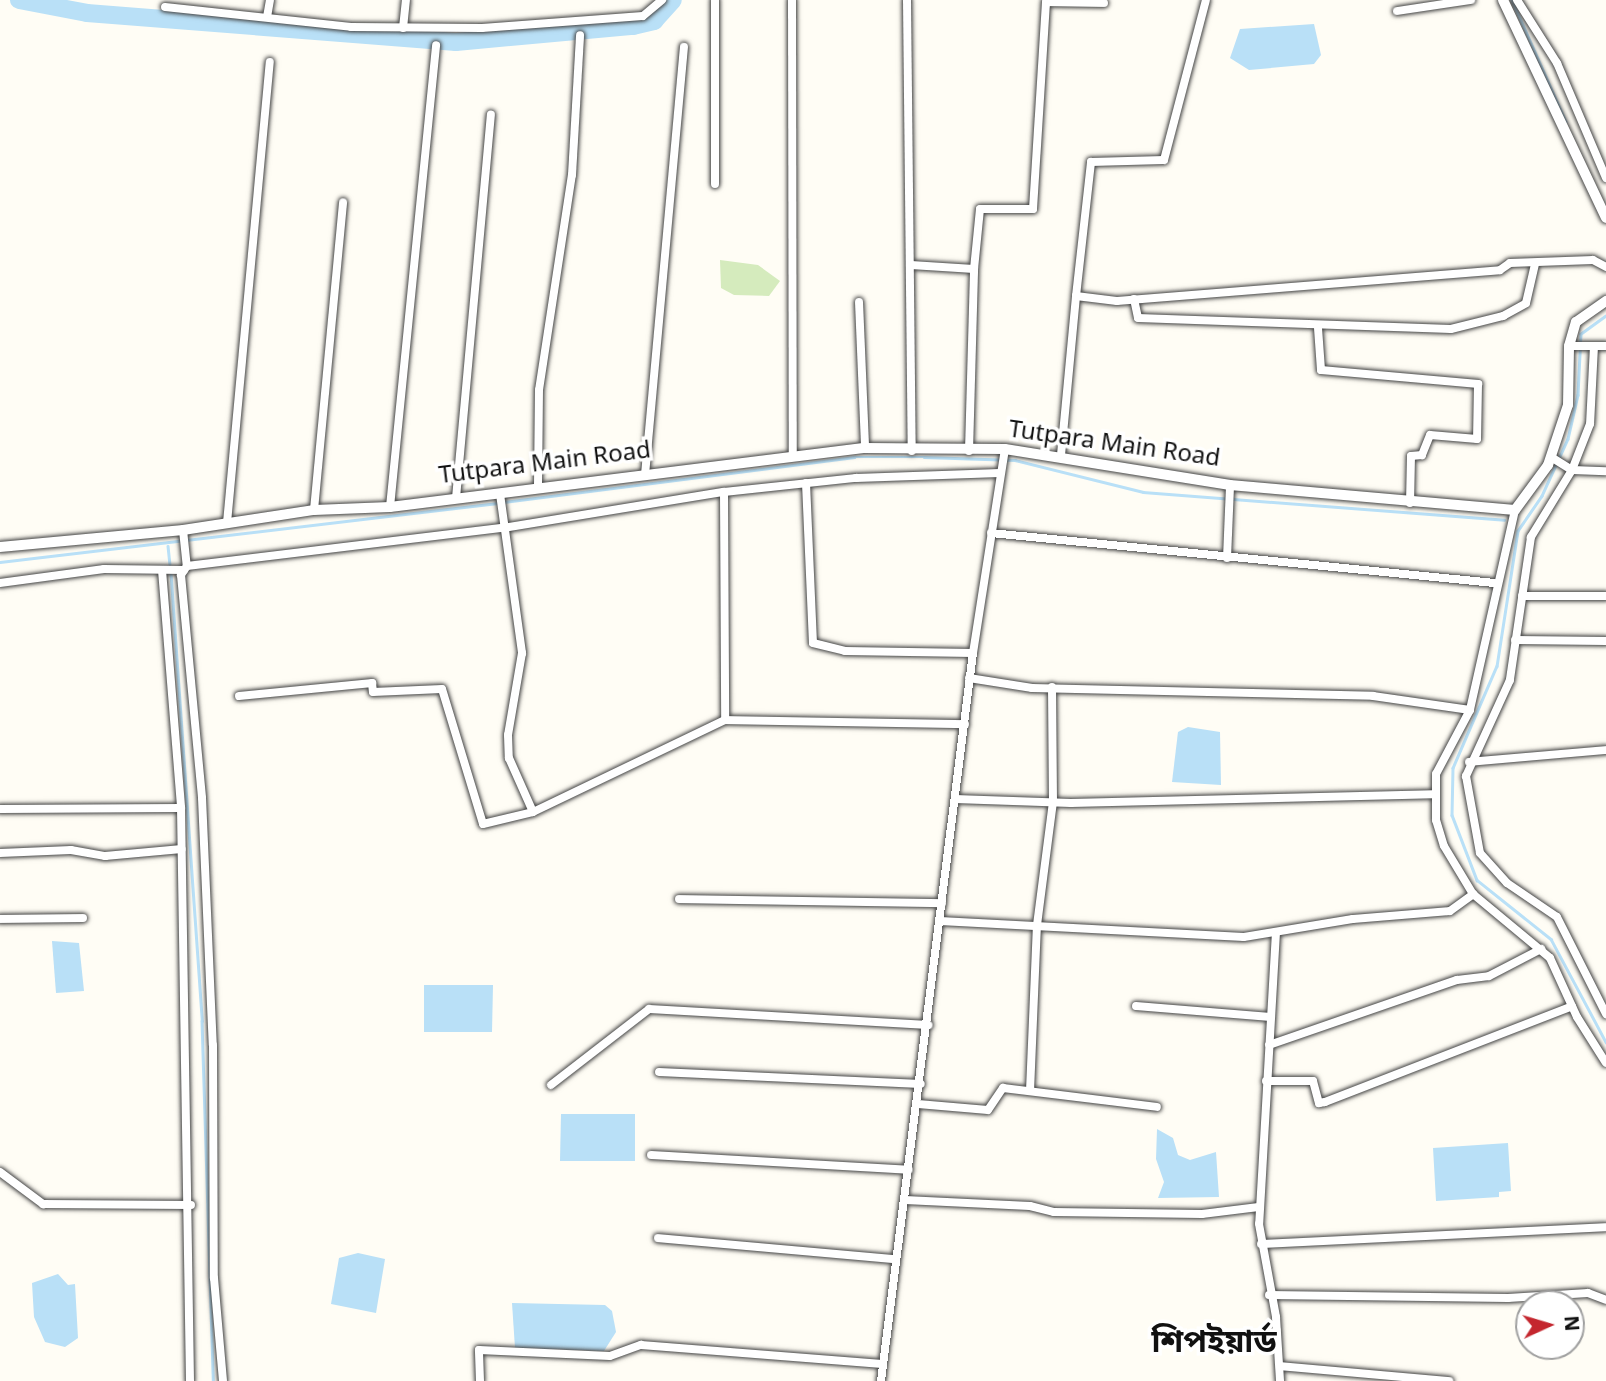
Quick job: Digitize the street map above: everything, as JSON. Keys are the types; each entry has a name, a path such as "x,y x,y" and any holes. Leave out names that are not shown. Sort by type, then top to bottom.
{"street":[{"path":"267,17 270,0"},
{"path":"403,28 406,0"},
{"path":"165,7 403,28 482,28 643,16 662,0"},
{"path":"715,0 715,184"},
{"path":"792,0 793,456"},
{"path":"907,0 912,451"},
{"path":"1061,455 1091,162 1164,160 1206,0"},
{"path":"1397,11 1471,0"},
{"path":"1503,0 1606,218"},
{"path":"1517,0 1556,63 1606,178"},
{"path":"969,451 974,269 980,209 1033,209 1046,2 1104,2"},
{"path":"538,485 539,390 572,176 580,35"},
{"path":"390,507 436,46"},
{"path":"645,475 684,47"},
{"path":"227,523 270,62"},
{"path":"456,498 491,115"},
{"path":"314,510 343,202"},
{"path":"1076,296 1093,303 1535,264 1593,260 1606,267"},
{"path":"1134,299 1138,318 1318,328 1451,329 1503,316 1531,298 1535,264"},
{"path":"911,265 974,269"},
{"path":"1606,301 1576,322 1571,346 1568,405 1552,458 1515,510 1495,583 1471,710 1446,748 1433,794 1444,846 1473,894 1541,948 1606,1063"},
{"path":"859,302 865,448"},
{"path":"1318,328 1321,370 1478,384 1477,439 1430,435 1422,455 1411,456 1410,503"},
{"path":"1571,346 1606,346"},
{"path":"1592,346 1591,424 1572,470 1531,537 1510,680 1469,762 1469,813 1480,853 1507,883 1556,917 1606,1014"},
{"name":"Tutpara Main Road","path":"0,547 183,530 314,510 390,507 500,494 538,485 865,448 912,451 1005,449 1061,455 1230,490 1515,510"},
{"path":"881,1381 894,1259 905,1200 929,1025 969,678 1005,449"},
{"path":"1552,458 1572,470 1606,471"},
{"path":"0,583 55,573 186,568 503,528 724,492 806,483 1000,473"},
{"path":"806,483 813,643 845,651 973,653"},
{"path":"1227,558 1230,490"},
{"path":"724,492 725,720"},
{"path":"500,494 522,653 508,735 509,758 533,813"},
{"path":"183,530 202,797 213,1045 215,1278 223,1381"},
{"path":"990,533 1495,583"},
{"path":"162,570 181,808 191,1205 190,1381"},
{"path":"1522,596 1606,596"},
{"path":"1516,640 1606,641"},
{"path":"969,678 1052,687 1373,696 1471,710"},
{"path":"239,696 372,683 373,692 442,690 483,824 533,813 725,720 965,724"},
{"path":"1030,1091 1037,925 1053,802 1052,687"},
{"path":"1469,762 1606,750"},
{"path":"955,799 1053,802 1433,794"},
{"path":"0,809 181,808"},
{"path":"0,853 71,850 105,856 182,849"},
{"path":"940,921 1037,925 1172,937 1276,932 1450,911 1473,894"},
{"path":"679,899 942,903"},
{"path":"0,919 83,918"},
{"path":"1276,932 1259,1206 1261,1244 1280,1381"},
{"path":"1269,1045 1457,981 1489,976 1541,948"},
{"path":"1136,1006 1271,1017"},
{"path":"1266,1081 1313,1081 1319,1103 1397,1078 1572,1006"},
{"path":"551,1085 649,1009 929,1025"},
{"path":"659,1072 921,1084"},
{"path":"918,1104 988,1110 1003,1088 1157,1107"},
{"path":"652,1155 909,1170"},
{"path":"0,1172 43,1204 191,1205"},
{"path":"905,1200 1030,1206 1054,1212 1202,1214 1259,1206"},
{"path":"1261,1244 1606,1227"},
{"path":"658,1238 894,1259"},
{"path":"1269,1295 1396,1298 1588,1293 1606,1300"},
{"path":"480,1381 479,1350 610,1356 641,1345 882,1364"},
{"path":"1280,1366 1449,1381"}],"green space":[{"path":"720,260 758,265 780,281 769,296 734,295 721,288"}],"water":[{"path":"1314,24 1321,55 1314,64 1249,70 1230,58 1240,29"},
{"path":"1188,727 1220,732 1221,785 1172,782 1178,732"},
{"path":"52,941 79,943 84,991 56,993"},
{"path":"424,985 493,985 492,1032 424,1032"},
{"path":"561,1114 635,1114 635,1161 560,1161"},
{"path":"1157,1129 1173,1138 1178,1155 1190,1160 1216,1152 1219,1197 1158,1198 1164,1182 1156,1159"},
{"path":"1508,1143 1511,1191 1499,1192 1499,1197 1436,1201 1433,1148"},
{"path":"358,1253 385,1259 376,1313 331,1304 339,1258"},
{"path":"58,1274 68,1285 75,1284 78,1338 65,1347 45,1342 34,1317 32,1283"},
{"path":"512,1303 605,1305 612,1311 616,1332 604,1351 515,1348"}],"waterway":[{"path":"19,0 87,13 456,42 633,26 654,21 673,0"},
{"path":"1512,0 1566,122"},
{"path":"1606,316 1581,334 1578,395 1568,439 1542,496 1518,531 1497,666 1453,768 1452,815 1477,880 1551,939 1606,1042"},
{"path":"504,502 854,457 924,457 1015,460 1143,492 1504,520"},
{"path":"0,562 498,503"},
{"path":"168,546 170,564"},
{"path":"171,573 202,1021 213,1381"}],"district":[{"name":"শিপইয়ার্ড","path":"1214,1344"}]}
